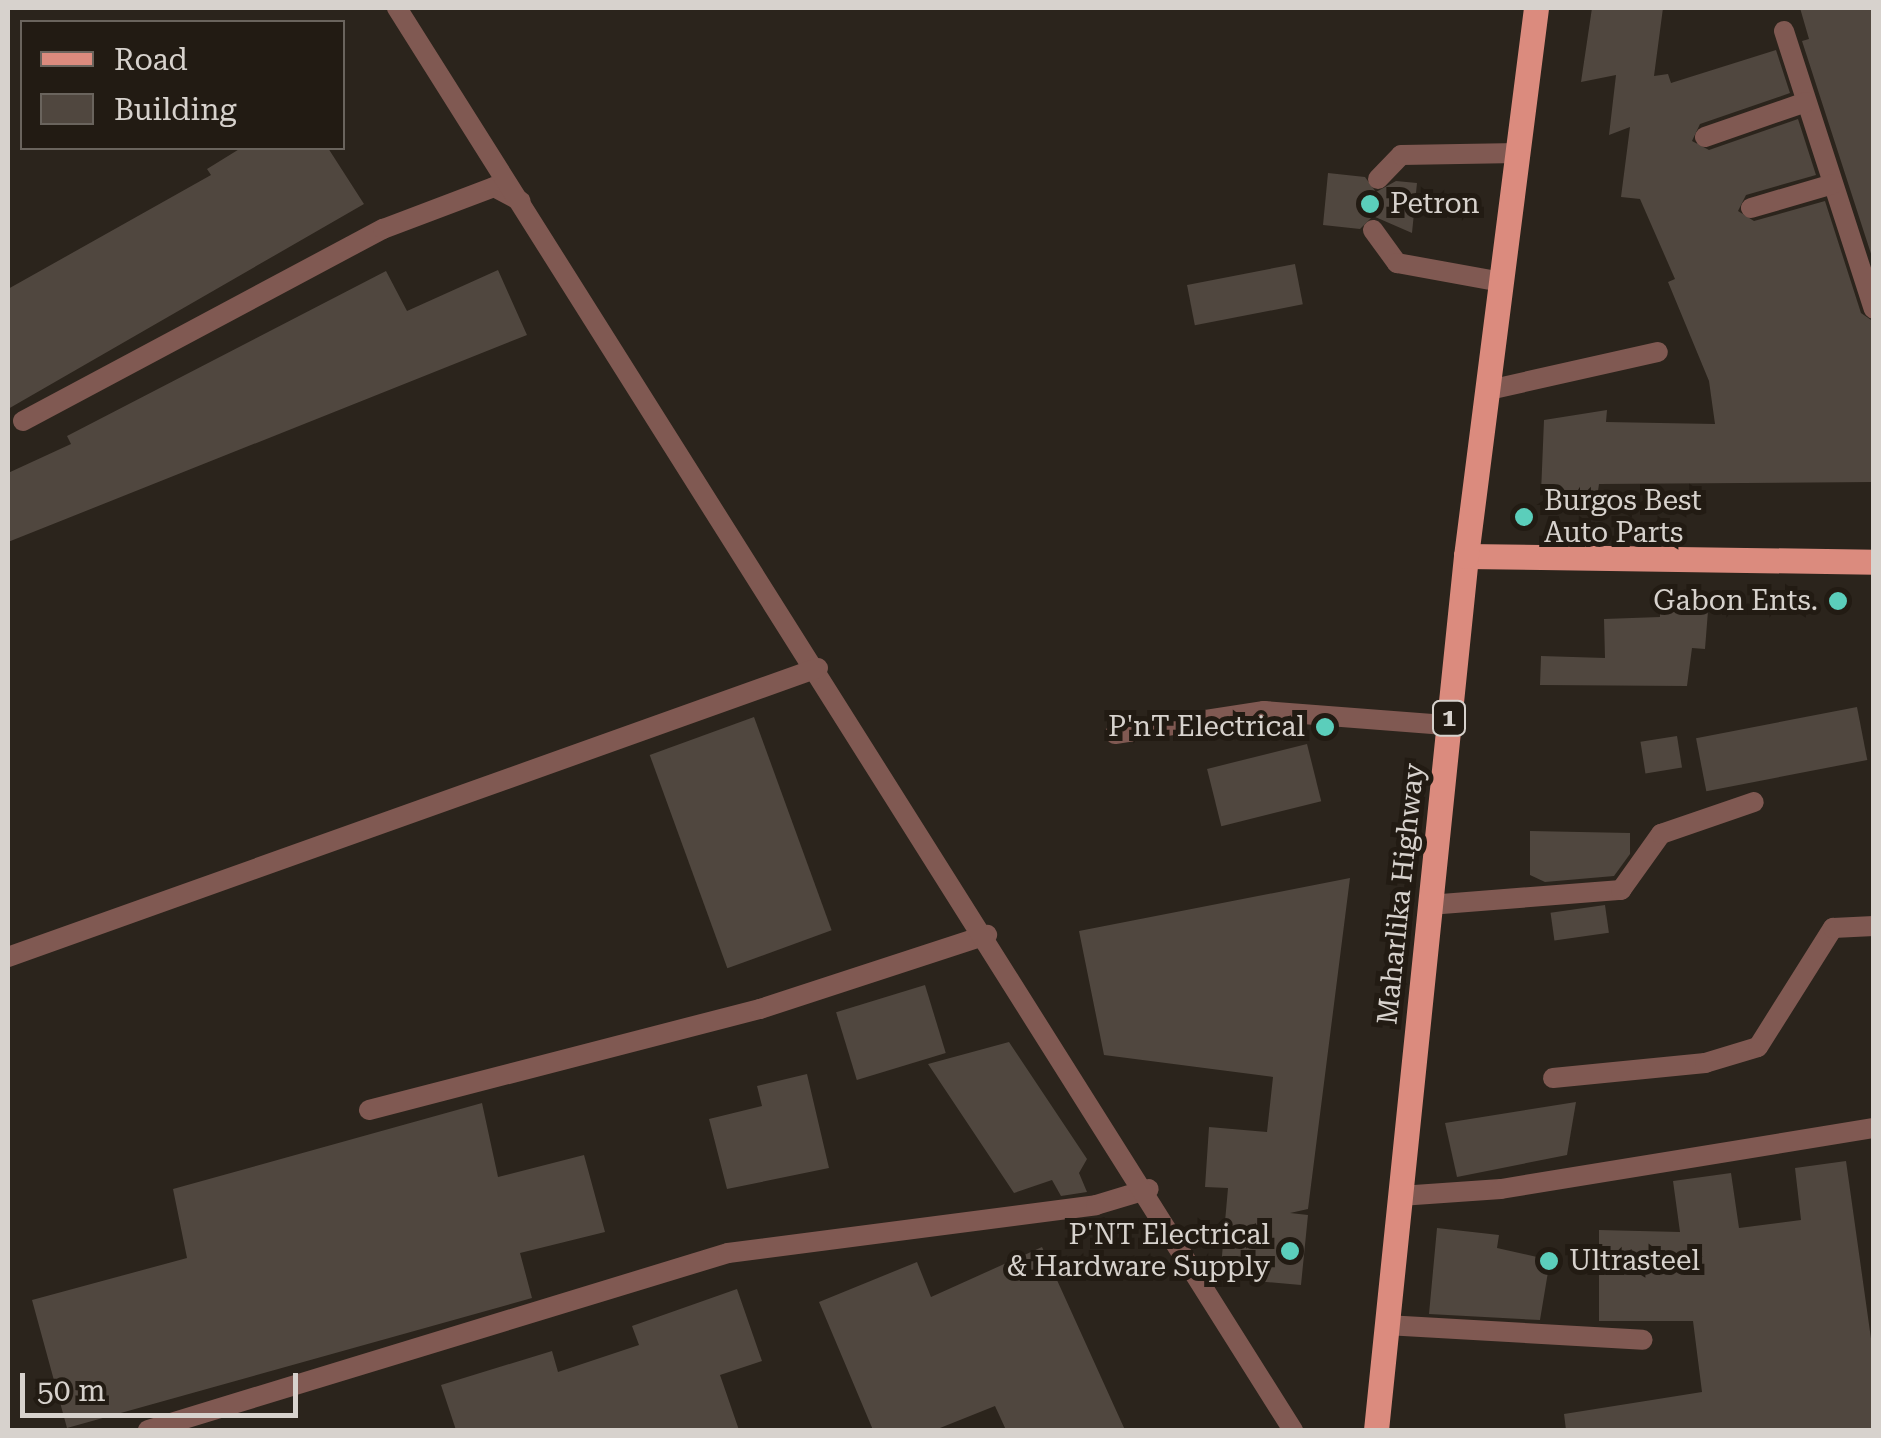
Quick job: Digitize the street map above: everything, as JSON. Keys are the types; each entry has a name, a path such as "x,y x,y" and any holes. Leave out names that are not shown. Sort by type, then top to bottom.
{"main road":[{"name":"Maharlika Highway","path":"1376,1430 1466,556 1536,8"},
{"path":"1466,556 1874,562"}],"street":[{"path":"398,8 988,934 1149,1190 1293,1430"},
{"path":"1784,31 1874,310"},
{"path":"1705,137 1806,102"},
{"path":"1378,179 1401,155 1518,153"},
{"path":"1752,208 1833,184"},
{"path":"23,421 384,228 494,187 520,201"},
{"path":"1373,230 1397,264 1502,282"},
{"path":"1488,390 1658,352"},
{"path":"8,957 818,668"},
{"path":"1115,734 1264,711 1448,725"},
{"path":"1430,905 1621,890 1661,834 1686,818 1754,802"},
{"path":"1553,1078 1704,1062 1758,1047 1832,928 1874,926"},
{"path":"368,1110 760,1009 988,934"},
{"path":"1400,1196 1501,1189 1874,1128"},
{"path":"148,1430 728,1253 1096,1205 1149,1190"},
{"path":"1386,1324 1643,1340"}],"building":[{"path":"1592,8 1663,8 1654,76 1668,74 1671,83 1776,50 1790,93 1700,124 1692,141 1709,150 1798,119 1816,175 1746,195 1738,211 1754,221 1825,201 1861,313 1874,322 1874,482 1599,484 1597,498 1541,493 1544,420 1607,410 1606,422 1715,424 1709,381 1668,282 1675,279 1640,199 1621,197 1630,127 1609,135 1616,75 1581,82"},
{"path":"1800,8 1874,8 1874,263 1802,41 1809,39"},
{"path":"238,150 329,150 364,204 8,409 8,289 211,175 207,169"},
{"name":"Petron","path":"1328,173 1365,177 1376,192 1396,181 1417,183 1412,233 1373,216 1360,229 1323,225"},
{"path":"1295,264 1303,304 1195,325 1187,285"},
{"path":"498,270 527,335 8,542 8,473 71,444 67,436 386,271 407,311"},
{"path":"1660,607 1708,611 1705,649 1692,648 1687,686 1540,685 1541,656 1605,658 1604,619 1660,617"},
{"path":"1857,707 1867,760 1706,791 1696,738"},
{"path":"754,717 832,930 727,968 650,755"},
{"path":"1677,736 1682,768 1645,773 1640,742"},
{"path":"1307,744 1321,801 1221,826 1207,769"},
{"path":"1530,831 1630,833 1630,854 1614,876 1545,882 1530,875"},
{"path":"1350,878 1308,1209 1290,1213 1308,1215 1301,1285 1220,1278 1228,1188 1205,1187 1209,1127 1267,1132 1273,1077 1104,1055 1079,931"},
{"path":"1605,905 1609,933 1554,940 1551,913"},
{"path":"925,985 946,1053 857,1080 836,1012"},
{"path":"1009,1042 1087,1159 1079,1173 1087,1192 1061,1196 1052,1180 1014,1193 928,1064"},
{"path":"807,1074 829,1168 727,1189 709,1119 762,1106 757,1086"},
{"path":"1576,1102 1567,1155 1457,1177 1445,1123"},
{"path":"482,1103 498,1177 584,1155 605,1232 520,1253 532,1298 67,1428 32,1300 187,1258 173,1189"},
{"path":"1846,1161 1874,1360 1874,1430 1566,1430 1564,1414 1702,1392 1693,1321 1599,1321 1599,1230 1680,1232 1673,1181 1731,1173 1739,1228 1801,1220 1795,1168"},
{"path":"1437,1228 1499,1235 1497,1248 1550,1260 1540,1320 1429,1314"},
{"path":"1042,1247 1125,1430 1006,1430 995,1406 935,1430 873,1430 819,1302 917,1262 931,1297"},
{"path":"737,1289 762,1361 720,1375 739,1430 456,1430 441,1385 552,1351 558,1372 639,1345 632,1326"}],"place":[{"name":"Petron","path":"1370,204"},
{"name":"Burgos Best Auto Parts","path":"1524,517"},
{"name":"Gabon Ents.","path":"1838,601"},
{"name":"P'nT Electrical","path":"1325,727"},
{"name":"P'NT Electrical & Hardware Supply","path":"1290,1251"},
{"name":"Ultrasteel","path":"1549,1261"}]}
